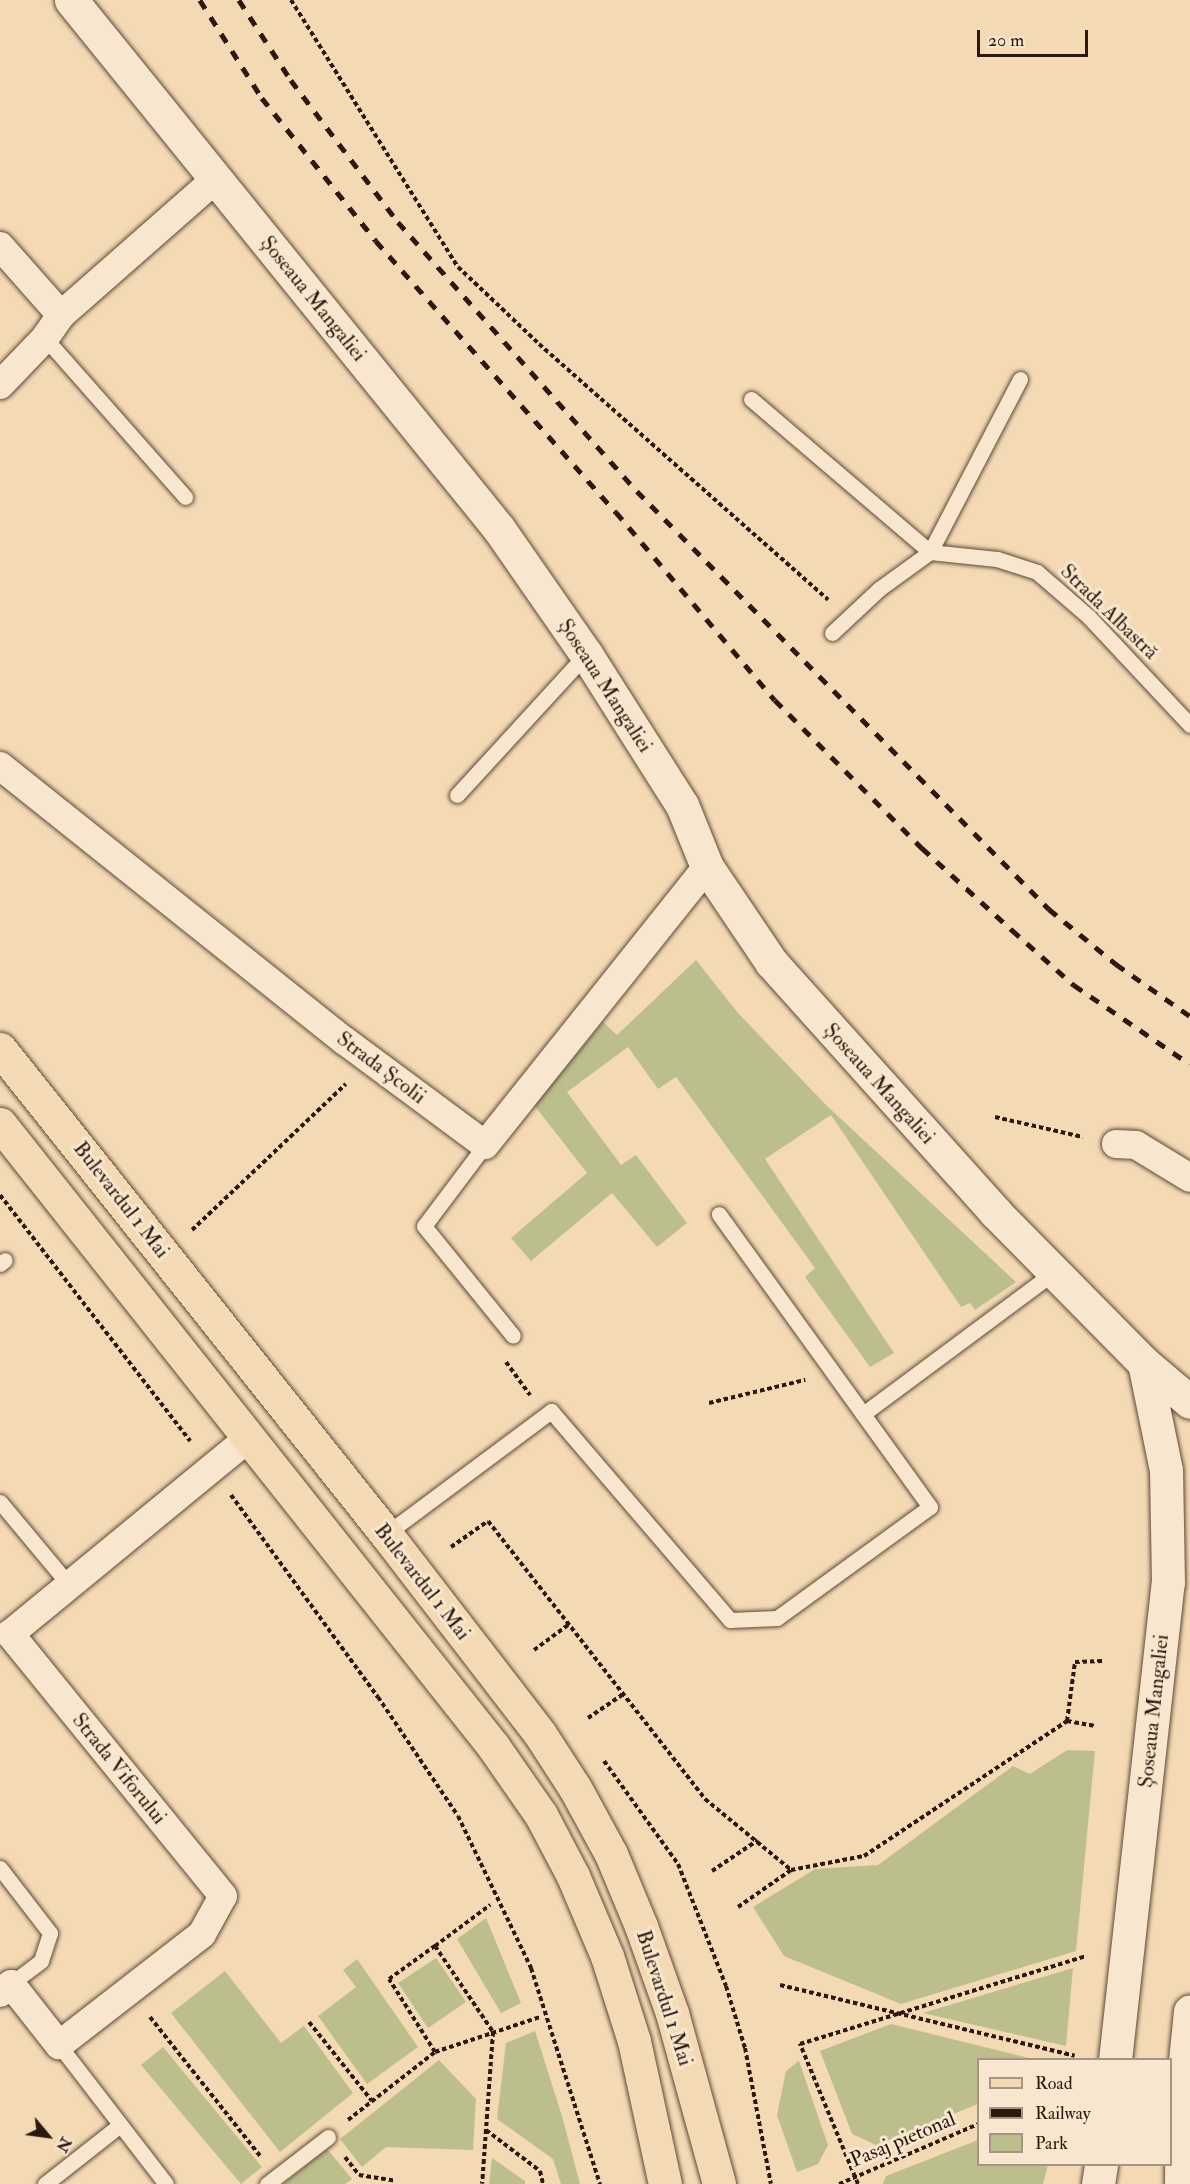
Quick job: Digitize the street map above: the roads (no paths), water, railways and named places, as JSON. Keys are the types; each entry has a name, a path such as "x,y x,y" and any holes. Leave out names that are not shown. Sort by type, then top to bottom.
{"main road":[{"name":"Bulevardul 1 Mai","path":"0,1049 386,1534 540,1734 575,1788 611,1854 672,2013 719,2184"},
{"name":"Bulevardul 1 Mai","path":"0,1124 247,1439 493,1746 541,1815 573,1876 607,1956 634,2041 665,2184"}],"street":[{"name":"Șoseaua Mangaliei","path":"71,0 499,529 586,654 682,805 707,867 771,962 874,1080 1054,1272 1144,1363 1190,1402"},
{"path":"0,385 53,327 216,179"},
{"path":"0,246 53,327"},
{"name":"Strada Școlii","path":"0,766 371,1060 485,1145"},
{"path":"485,1145 707,867"},
{"path":"1116,1144 1136,1145 1190,1178"},
{"name":"Șoseaua Mangaliei","path":"1115,2058 1168,1582 1166,1470 1144,1363"},
{"name":"Strada Viforului","path":"59,2045 202,1934 223,1896 10,1635 247,1439"},
{"path":"5,1989 59,2045"},
{"path":"1181,2184 1182,2091 1190,2011"},
{"path":"1098,2184 1101,2166"}],"lane":[{"path":"53,327 185,497"},
{"path":"832,633 847,616 930,552 1020,379"},
{"path":"751,399 930,552"},
{"name":"Strada Albastră","path":"930,552 997,559 1037,572 1089,617 1190,725"},
{"path":"457,795 586,654"},
{"path":"485,1145 424,1226 513,1336"},
{"path":"386,1534 551,1411 730,1620 777,1618 930,1507 719,1214"},
{"path":"863,1414 1054,1272"},
{"path":"0,1502 70,1586"},
{"path":"0,1868 50,1933 41,1961 5,1989"},
{"path":"59,2045 166,2184"},
{"path":"45,2184 120,2125"},
{"path":"267,2184 328,2137"}],"railway":[{"path":"200,0 262,98 376,241 616,512 775,700 922,848 1074,985 1190,1064"},
{"path":"239,0 291,80 398,222 637,491 1049,909 1116,964 1190,1016"}]}
